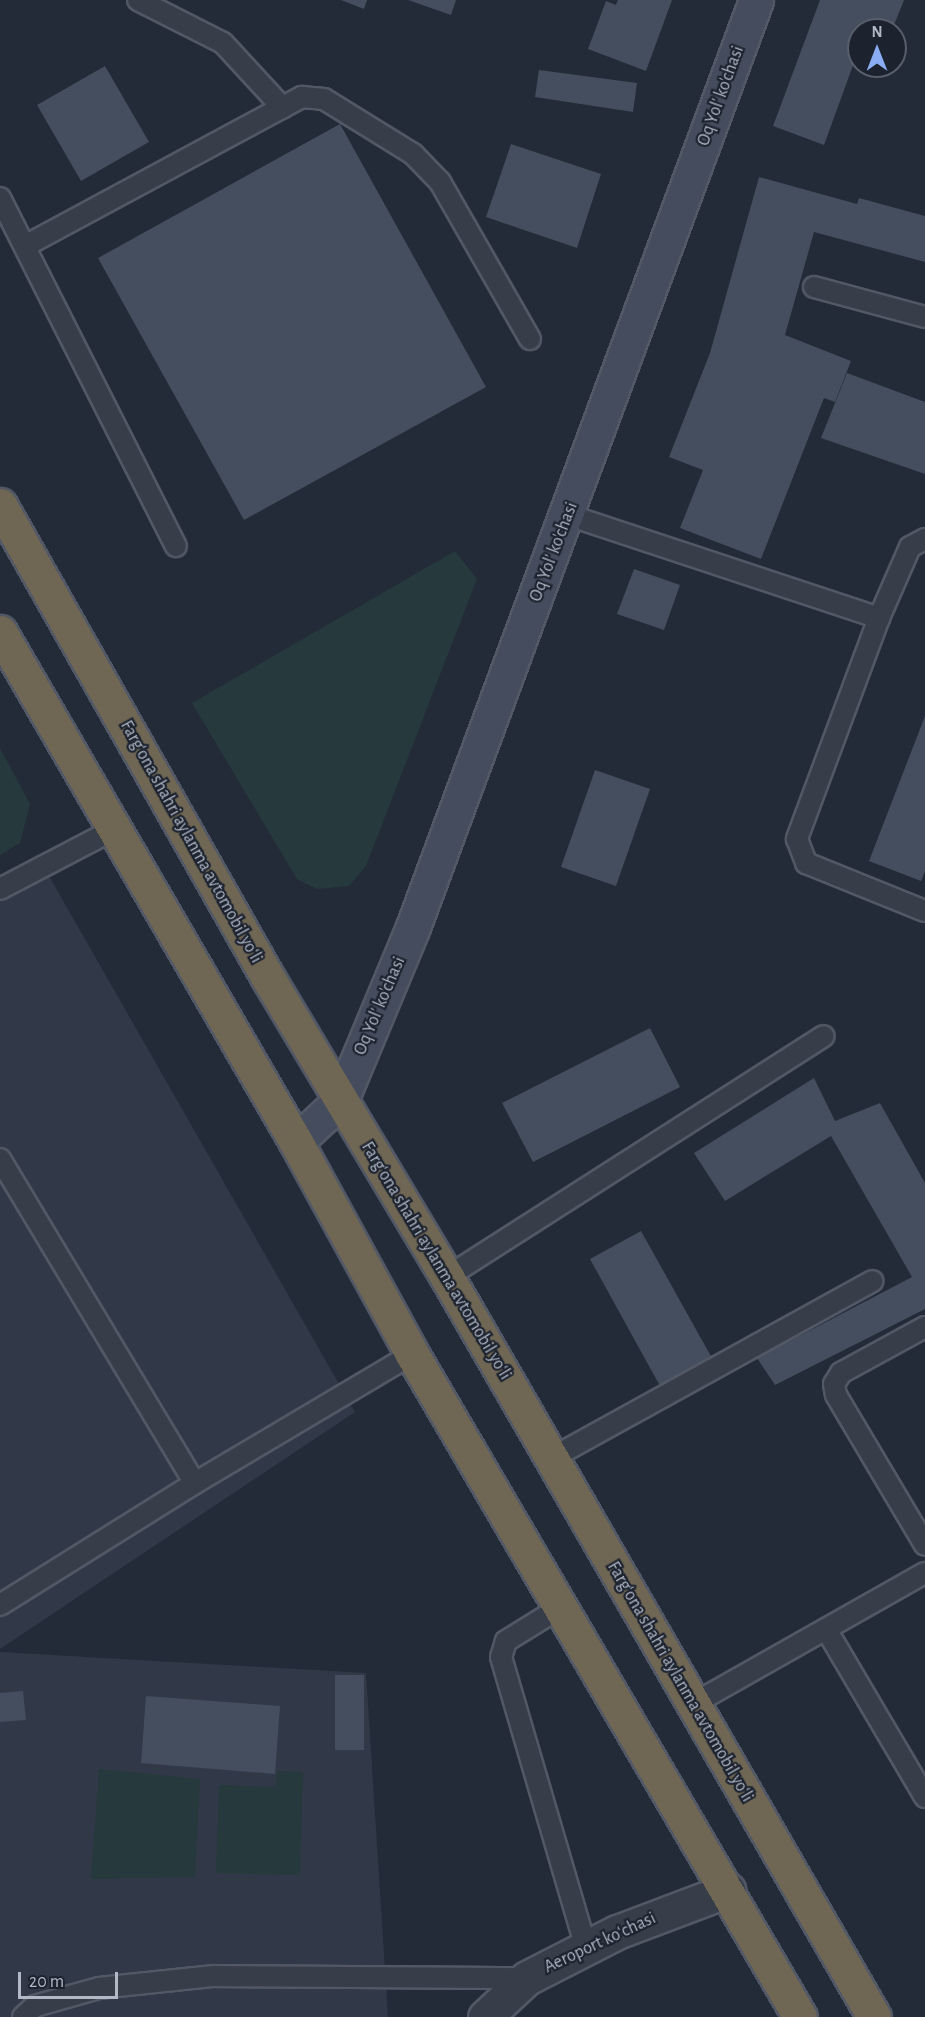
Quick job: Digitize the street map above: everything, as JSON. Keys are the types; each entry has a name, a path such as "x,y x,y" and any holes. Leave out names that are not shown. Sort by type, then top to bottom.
{"highway":[{"name":"Fargʻona shahri aylanma avtomobil yoʻli","path":"0,505 341,1100 447,1277 874,2017"},
{"path":"0,632 296,1142 412,1354 728,1890 800,2017"}],"street":[{"name":"Oq Yol' ko'chasi","path":"341,1100 413,927 568,515 756,0"},
{"path":"296,1142 341,1100"},
{"name":"Aeroport koʻchasi","path":"485,2017 527,1978 586,1948 728,1890"}],"lane":[{"path":"138,0 223,43 283,108"},
{"path":"25,246 302,97 324,99 413,154 440,182 530,339"},
{"path":"0,198 176,546"},
{"path":"814,288 925,317"},
{"path":"568,515 879,618"},
{"path":"925,539 910,547 879,618 797,839 806,862 925,911"},
{"path":"0,889 114,829"},
{"path":"447,1277 824,1036"},
{"path":"0,1160 195,1483"},
{"path":"552,1458 872,1281"},
{"path":"925,1327 841,1373 834,1384 836,1395 925,1545"},
{"path":"0,1605 195,1483 412,1354"},
{"path":"693,1704 925,1574"},
{"path":"561,1607 506,1641 501,1657 586,1948"},
{"path":"826,1629 925,1797"},
{"path":"23,2017 35,2006 99,1988 214,1976 527,1978"}],"shaded area":[{"path":"455,551 477,579 366,866 349,886 317,889 297,879 192,703"},
{"path":"0,748 30,804 20,843 0,855"},
{"path":"37,855 355,1412 0,1649 0,875"},
{"path":"0,1652 366,1673 388,2017 0,2017"},
{"path":"99,1769 200,1779 195,1877 91,1879"},
{"path":"277,1771 303,1772 300,1875 216,1873 219,1785 276,1787"}],"building":[{"path":"341,0 367,0 364,9"},
{"path":"408,0 456,0 451,15"},
{"path":"618,0 672,0 646,71 588,49 606,1 616,5"},
{"path":"820,0 904,0 897,18 847,18 848,78 824,145 773,126"},
{"path":"105,66 149,142 81,181 37,105"},
{"path":"539,70 637,83 633,112 535,97"},
{"path":"340,124 486,387 244,520 98,258"},
{"path":"511,144 601,174 577,248 486,217"},
{"path":"759,177 857,204 859,198 925,216 925,262 814,232 785,335 851,361 835,402 824,398 761,559 680,528 703,470 669,457 710,353"},
{"path":"847,373 925,402 925,474 821,438"},
{"path":"634,569 680,585 664,630 617,614"},
{"path":"925,716 925,871 921,881 869,861"},
{"path":"595,770 650,789 616,886 561,867"},
{"path":"650,1028 680,1087 533,1162 502,1103"},
{"path":"814,1078 835,1121 880,1103 925,1183 925,1309 775,1385 757,1358 912,1277 831,1136 725,1201 694,1153"},
{"path":"641,1231 712,1358 660,1386 590,1259"},
{"path":"335,1675 364,1675 364,1750 335,1750"},
{"path":"23,1691 26,1720 0,1722 0,1693"},
{"path":"146,1696 280,1706 275,1774 141,1763"}]}
